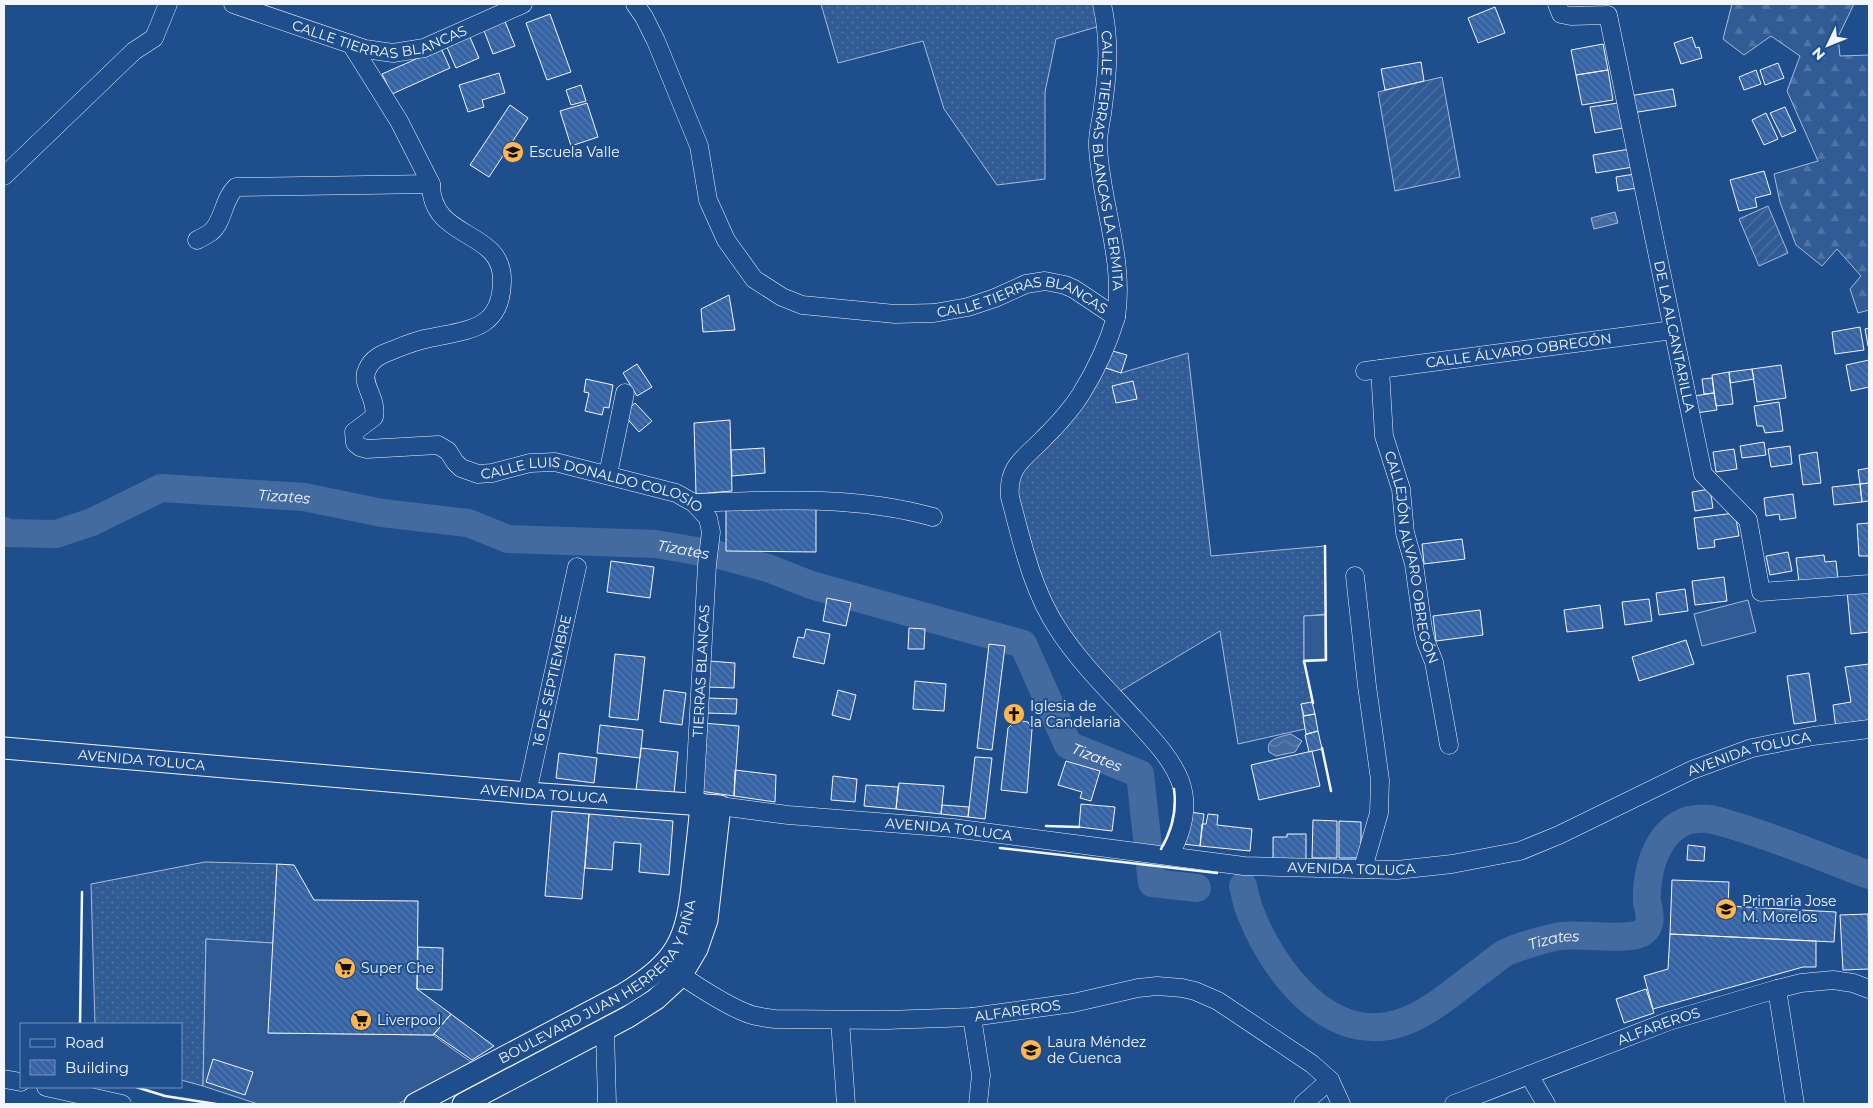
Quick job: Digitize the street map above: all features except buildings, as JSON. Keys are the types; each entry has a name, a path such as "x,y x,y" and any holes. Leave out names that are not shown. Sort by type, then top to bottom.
{"main road":[{"name":"AVENIDA TOLUCA","path":"4,748 528,793 705,805"},
{"name":"BOULEVARD JUAN HERRERA Y PIÑA","path":"415,1104 622,995 648,978 673,969 697,950 707,920 705,805"},
{"name":"BOULEVARD JUAN HERRERA Y PIÑA","path":"463,1104 605,1029 656,999 673,969"}],"street":[{"path":"154,4 154,38"},
{"path":"4,176 134,51 154,38 168,4"},
{"name":"CALLE TIERRAS BLANCAS","path":"233,4 379,52 409,51 424,48 523,4"},
{"name":"CALLE TIERRAS BLANCAS","path":"635,4 656,41 700,146 708,200 726,240 754,279 782,297 802,304 895,314 934,313 968,307 995,298 1026,284 1045,281 1074,289 1116,317 1098,363 1082,392 1058,424 1020,461 1014,469 1009,488 1029,567 1057,628 1093,674 1164,751 1177,772 1184,796 1183,821 1176,844 1155,854"},
{"name":"CALLE TIERRAS BLANCAS LA ERMITA","path":"1102,4 1107,24 1109,68 1098,145 1100,176 1118,272 1116,317"},
{"name":"DE LA ALCANTARILLA","path":"1557,4 1561,14 1571,16 1608,15 1703,474 1748,520 1761,592 1869,584"},
{"name":"CALLE LUIS DONALDO COLOSIO","path":"351,44 399,121 431,184 433,202 441,216 489,249 498,259 502,272 499,303 485,323 472,330 414,342 375,358 365,375 367,386 375,403 374,417 367,424 356,430 353,436 355,443 360,448 367,449 438,445 448,451 461,468 478,474 492,473 530,462 556,462 608,474 676,493 694,503 708,518 710,539"},
{"path":"196,240 212,232 229,193 236,186 431,184"},
{"name":"CALLE ÁLVARO OBREGÓN","path":"1372,370 1673,330"},
{"name":"CALLEJÓN ALVARO OBREGÓN","path":"1372,370 1381,411 1384,436 1401,489 1405,533 1414,564 1423,629 1434,662 1449,745"},
{"path":"608,474 625,394"},
{"path":"694,503 777,500 860,502 910,510 934,517"},
{"name":"TIERRAS BLANCAS","path":"705,805 707,565 710,539"},
{"name":"16 DE SEPTIEMBRE","path":"528,793 577,567"},
{"path":"1355,576 1380,780 1379,813 1363,868"},
{"name":"AVENIDA TOLUCA","path":"705,805 788,815 953,828 1244,866 1397,870 1452,864 1520,851 1559,835 1692,770 1752,748 1813,736 1869,729"},
{"name":"ALFAREROS","path":"673,969 739,1010 751,1015 775,1018 840,1020 972,1017 1073,1004 1138,988 1156,986 1182,988 1207,996 1223,1004 1312,1064 1330,1080 1341,1104"},
{"name":"ALFAREROS","path":"1466,1102 1669,1021 1777,989 1801,983 1833,980 1862,985 1869,989"},
{"path":"1777,989 1796,1104"},
{"path":"972,1017 981,1075 978,1104"},
{"path":"840,1020 846,1104"},
{"path":"605,1029 607,1104"},
{"path":"1530,1075 1546,1104"},
{"path":"4,1079 20,1082"},
{"path":"1303,1104 1330,1080"},
{"path":"50,1088 122,1104"}],"green space":[{"path":"821,4 1098,4 1103,25 1056,39 1045,92 1045,179 997,185 944,109 923,41 838,63"},
{"path":"1732,4 1854,4 1838,37 1840,56 1869,55 1869,310 1858,313 1850,289 1861,276 1837,249 1822,266 1796,245 1780,202 1774,174 1818,161 1787,91 1800,56 1771,36 1744,55 1723,39"},
{"path":"1442,77 1460,177 1395,191 1378,92"},
{"path":"1768,206 1788,253 1759,266 1739,219"},
{"path":"1188,353 1211,556 1325,546 1326,614 1304,616 1304,660 1312,702 1301,704 1305,729 1238,744 1220,631 1117,693 1053,610 1015,497 1016,481 1103,367 1121,373"},
{"path":"205,862 277,864 273,943 206,939 203,1086 182,1080 182,1023 95,1023 91,884"}],"shaded area":[{"path":"1748,600 1756,632 1702,646 1694,614"},
{"path":"1325,615 1325,659 1304,660 1304,616"},
{"path":"206,939 273,943 269,1033 433,1035 471,1062 398,1104 258,1104 203,1086"}],"water":[{"path":"1615,212 1618,223 1594,229 1591,218"},
{"path":"1291,734 1302,741 1295,752 1276,756 1269,752 1268,747 1271,741"}],"waterway":[{"name":"Tizates","path":"4,531 7,533 56,534 92,522 161,488 304,497 382,513 468,523 508,539 656,544 719,555 768,568 811,585 1023,644 1068,745 1140,774 1152,883 1197,888"},
{"name":"Tizates","path":"1243,886 1246,900 1261,936 1274,959 1290,981 1309,1000 1329,1015 1352,1024 1377,1027 1403,1022 1425,1012 1500,956 1514,949 1561,936 1616,937 1636,935 1643,932 1650,920 1647,900 1648,879 1658,848 1670,831 1679,824 1689,820 1710,819 1738,827 1869,875"}],"wall":[{"path":"1313,703 1304,661 1326,660 1325,546"},
{"path":"1322,748 1331,791"},
{"path":"1161,849 1173,820 1175,805 1174,789"},
{"path":"1046,826 1079,827"},
{"path":"1000,848 1217,873"},
{"path":"80,1023 82,892"},
{"path":"139,1088 165,1096 216,1104"}],"place":[{"name":"Escuela Valle","path":"513,152"},
{"name":"Iglesia de la Candelaria","path":"1014,714"},
{"name":"Primaria Jose M. Morelos","path":"1726,909"},
{"name":"Super Che","path":"345,968"},
{"name":"Liverpool","path":"361,1020"},
{"name":"Laura Méndez de Cuenca","path":"1031,1050"}]}
